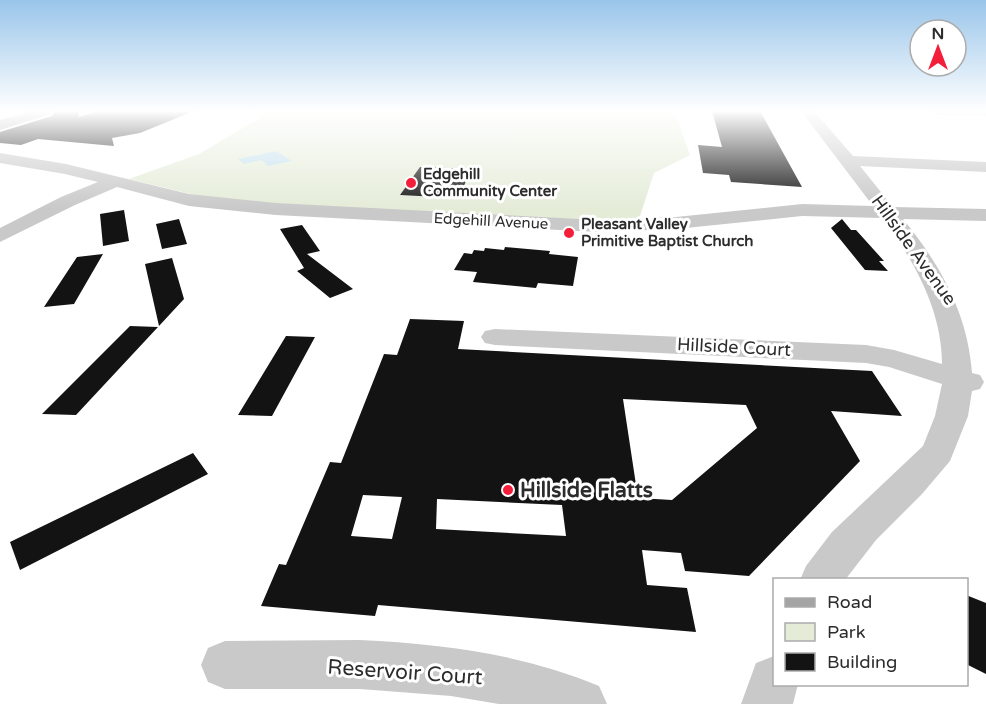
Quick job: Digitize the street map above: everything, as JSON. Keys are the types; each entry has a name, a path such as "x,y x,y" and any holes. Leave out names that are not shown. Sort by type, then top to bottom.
{"street":[{"name":"Hillside Avenue","path":"822,578 855,535 939,452 965,404 969,382 969,350 958,311 936,275 834,144"},
{"name":"Edgehill Avenue","path":"0,158 56,166 165,196 230,205 569,225 676,223 802,210 986,215"},
{"path":"848,161 986,167"},
{"path":"0,236 68,201 114,182"},
{"name":"Hillside Court","path":"495,337 866,354 894,359 969,382"},
{"name":"Reservoir Court","path":"225,665 377,665 467,672 552,692 581,704"},
{"path":"767,704 773,684"}],"green space":[{"path":"216,144 686,144 690,155 654,173 639,219 568,220 261,203 199,196 129,179 199,154"}],"water":[{"path":"276,151 292,161 268,166 262,160 244,164 238,159"}],"building":[{"path":"91,144 113,144 114,146"},
{"path":"721,144 778,144 802,187 731,182 729,175 703,173 698,145 722,147"},
{"name":"Edgehill Community Center","path":"420,167 472,169 458,198 400,195"},
{"path":"124,210 129,241 103,246 100,214"},
{"path":"179,219 187,244 162,249 156,224"},
{"path":"842,219 851,230 856,230 884,261 879,261 888,271 865,270 831,228"},
{"path":"302,225 320,251 307,254 353,289 330,298 297,271 304,268 280,229"},
{"path":"505,247 550,251 549,254 578,257 573,286 538,283 536,288 473,282 477,272 454,270 464,253 472,254 474,250 484,251 485,248 504,250"},
{"path":"103,254 74,304 44,307 77,257"},
{"path":"172,258 184,299 159,326 145,264"},
{"name":"Hillside Flatts","path":"410,319 464,321 458,349 872,371 902,416 831,411 860,461 749,576 685,571 681,553 642,550 647,585 687,588 696,632 378,605 375,616 261,606 279,564 286,565 330,462 341,463 384,354 397,355","holes":["623,399 746,405 757,428 672,500 638,498","363,495 402,497 392,539 351,536","437,499 562,505 566,536 436,529"]},
{"path":"130,326 158,327 76,415 42,414"},
{"path":"286,336 315,337 272,416 238,415"},
{"path":"193,453 208,474 20,570 10,542"},
{"path":"968,596 986,603 986,674 968,665"}],"place":[{"name":"Edgehill Community Center","path":"411,183"},
{"name":"Pleasant Valley Primitive Baptist Church","path":"569,233"},
{"name":"Hillside Flatts","path":"508,490"}]}
